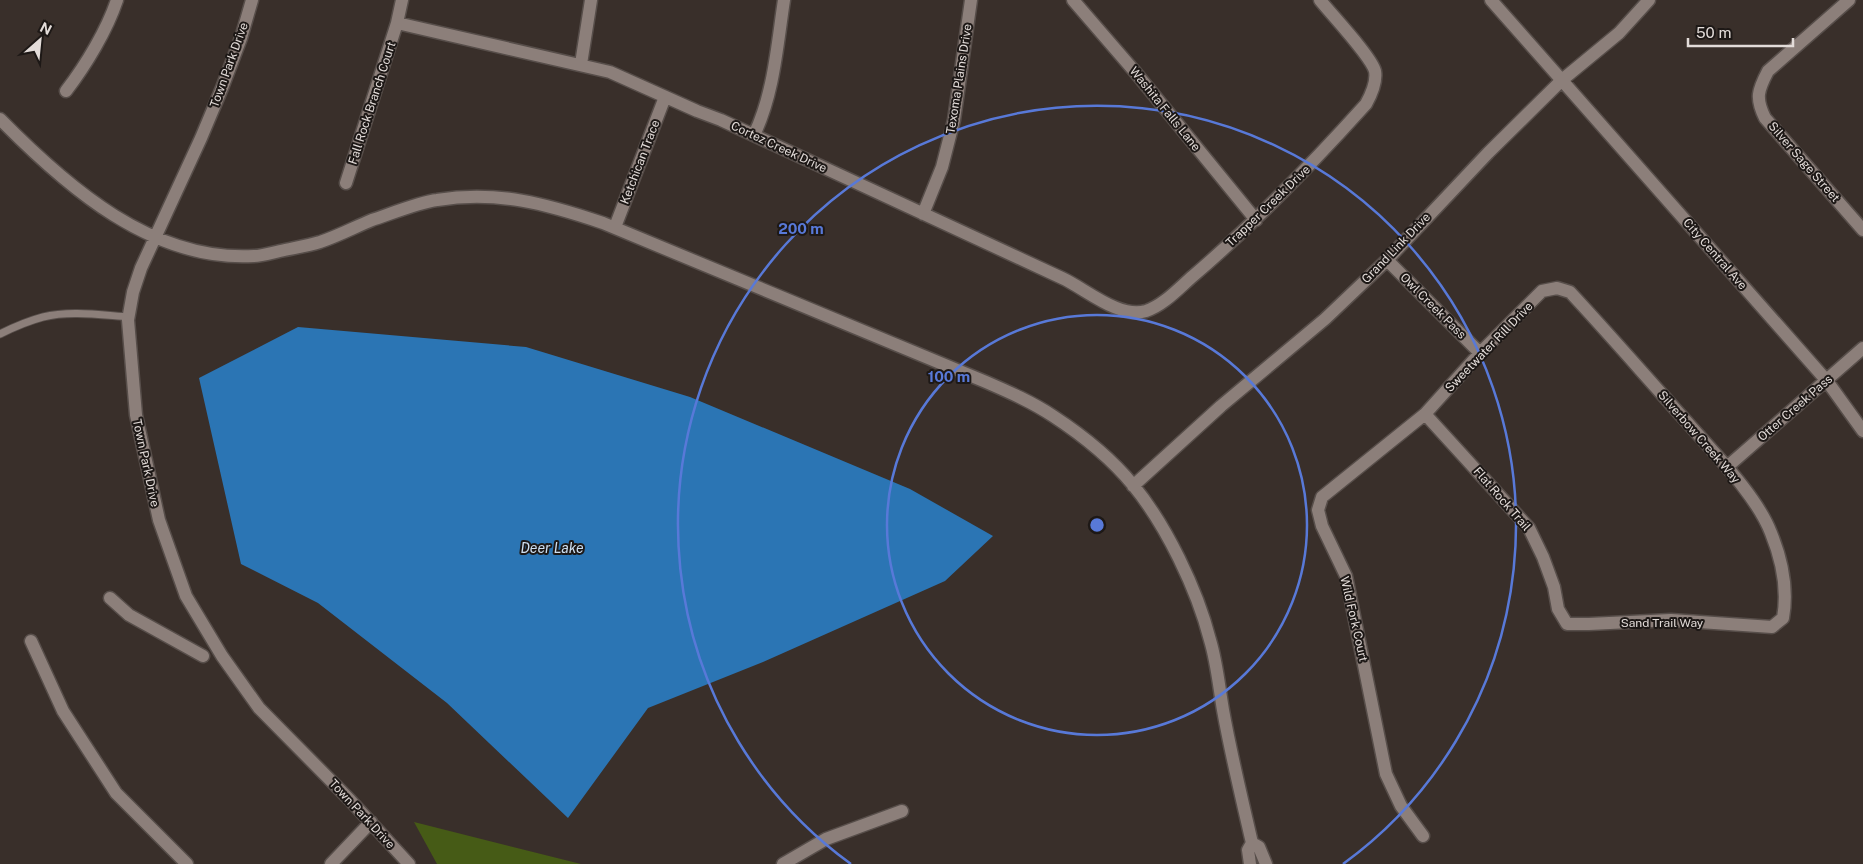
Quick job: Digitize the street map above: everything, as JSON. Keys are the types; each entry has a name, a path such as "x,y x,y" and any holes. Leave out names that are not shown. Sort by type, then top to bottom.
{"street":[{"path":"66,90 76,78 112,16 117,0"},
{"name":"Town Park Drive","path":"252,0 241,38 222,88 133,292 129,317 136,415 158,520 186,596 222,656 259,708 371,822 408,864"},
{"name":"Fall Rock Branch Court","path":"346,183 397,23 402,0"},
{"path":"581,64 591,0"},
{"path":"754,135 767,104 772,85 784,0"},
{"name":"Texoma Plains Drive","path":"923,214 942,167 954,120 971,0"},
{"name":"Washita Falls Lane","path":"1073,0 1136,73 1256,220"},
{"name":"Trapper Creek Drive","path":"1145,311 1162,303 1256,220 1366,104 1374,84 1375,71 1369,58 1320,0"},
{"name":"City Central Ave","path":"1491,0 1827,381 1863,431"},
{"name":"Grand Link Drive","path":"1133,486 1221,406 1325,319 1387,260 1488,153 1562,80 1620,33 1649,0"},
{"name":"Silver Sage Street","path":"1849,0 1768,71 1760,87 1758,104 1765,118 1863,230"},
{"name":"Cortez Creek Drive","path":"397,23 610,72 754,135 1073,284 1114,307 1129,312 1145,311"},
{"name":"Ketchican Trace","path":"615,227 665,97"},
{"path":"0,119 29,149 86,196 140,231 193,251 217,256 255,256 320,242 373,220 436,200 472,197 514,199 554,206 615,227 740,281 900,345 1024,399 1052,415 1086,439 1133,486 1170,541 1199,605 1210,640 1231,750 1252,843 1259,848 1266,864"},
{"name":"Owl Creek Pass","path":"1387,260 1480,353"},
{"name":"Sweetwater Rill Drive","path":"1425,414 1480,353 1542,291 1557,288"},
{"name":"Silverbow Creek Way","path":"1557,288 1570,292 1727,467 1760,511 1771,533 1782,569 1786,601 1783,618"},
{"name":"Otter Creek Pass","path":"1727,467 1863,348"},
{"name":"Flat Rock Trail","path":"1425,414 1529,528 1543,557 1554,587 1558,609 1567,624"},
{"name":"Wild Fork Court","path":"1423,836 1401,806 1386,774 1346,576 1322,526 1318,510 1322,498 1425,414"},
{"path":"110,598 129,615 203,656"},
{"name":"Sand Trail Way","path":"1567,624 1671,620 1772,627 1783,618"},
{"path":"31,641 63,711 116,793 188,864"},
{"path":"783,864 826,839 902,811"},
{"path":"331,864 371,822"},
{"path":"1250,864 1248,850 1252,843"}],"lane":[{"path":"0,334 20,324 44,317 67,314 129,317"}],"green space":[{"path":"414,822 581,864 437,864"}],"water":[{"name":"Deer Lake","path":"298,327 526,347 690,397 910,489 993,536 945,581 763,662 648,708 568,818 447,703 318,603 241,564 199,378"}]}
